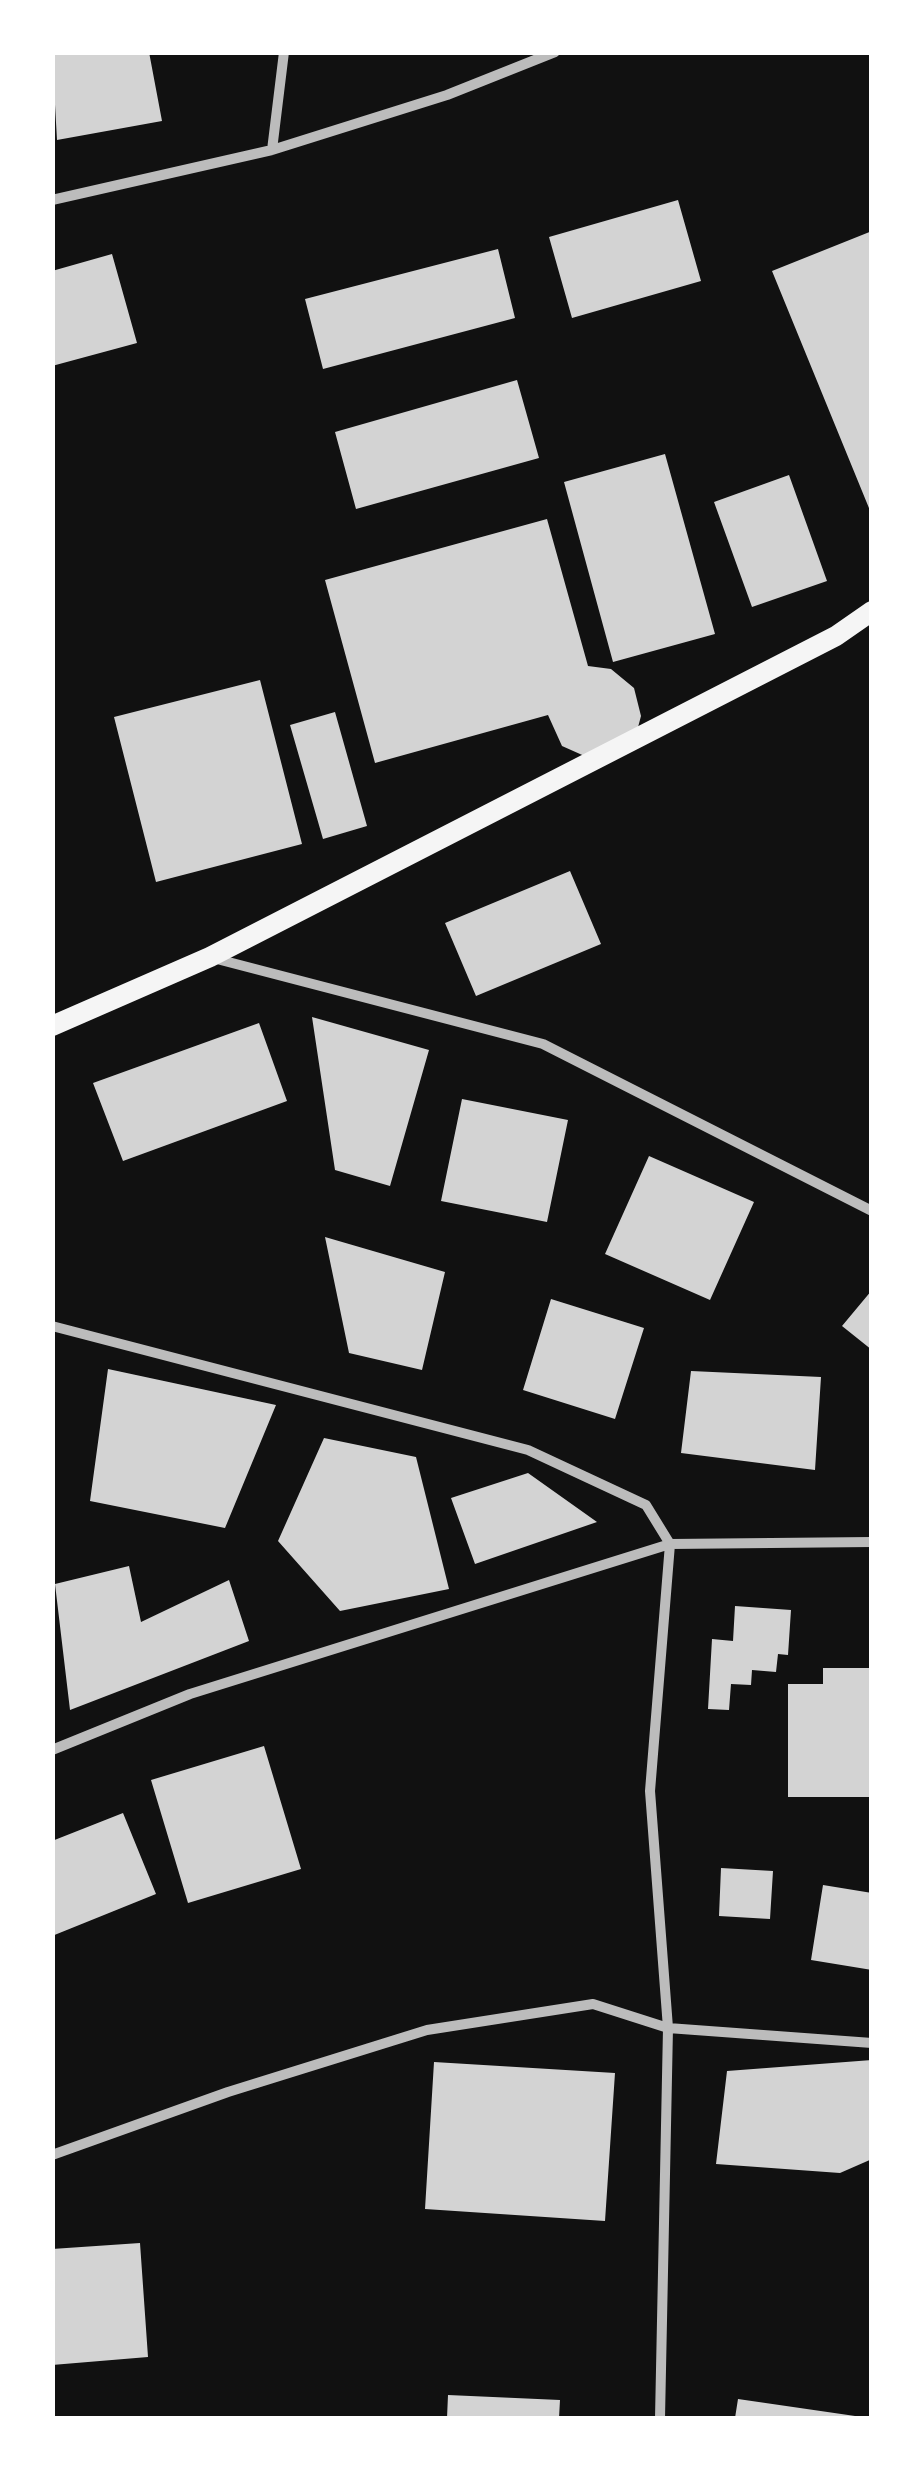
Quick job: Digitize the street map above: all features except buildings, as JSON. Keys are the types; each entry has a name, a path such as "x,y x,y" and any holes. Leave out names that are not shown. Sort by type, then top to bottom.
{"main road":[{"path":"52,1026 210,957 836,636 872,611"}],"street":[{"path":"272,150 284,52"},
{"path":"52,200 272,150 447,95 555,52"},
{"path":"210,957 543,1044 872,1211"},
{"path":"52,1326 528,1450 646,1505 670,1544 650,1791 668,2028 660,2418"},
{"path":"52,1750 190,1694 670,1544 872,1542"},
{"path":"52,2155 228,2092 427,2030 593,2004 668,2028 872,2044"}]}
